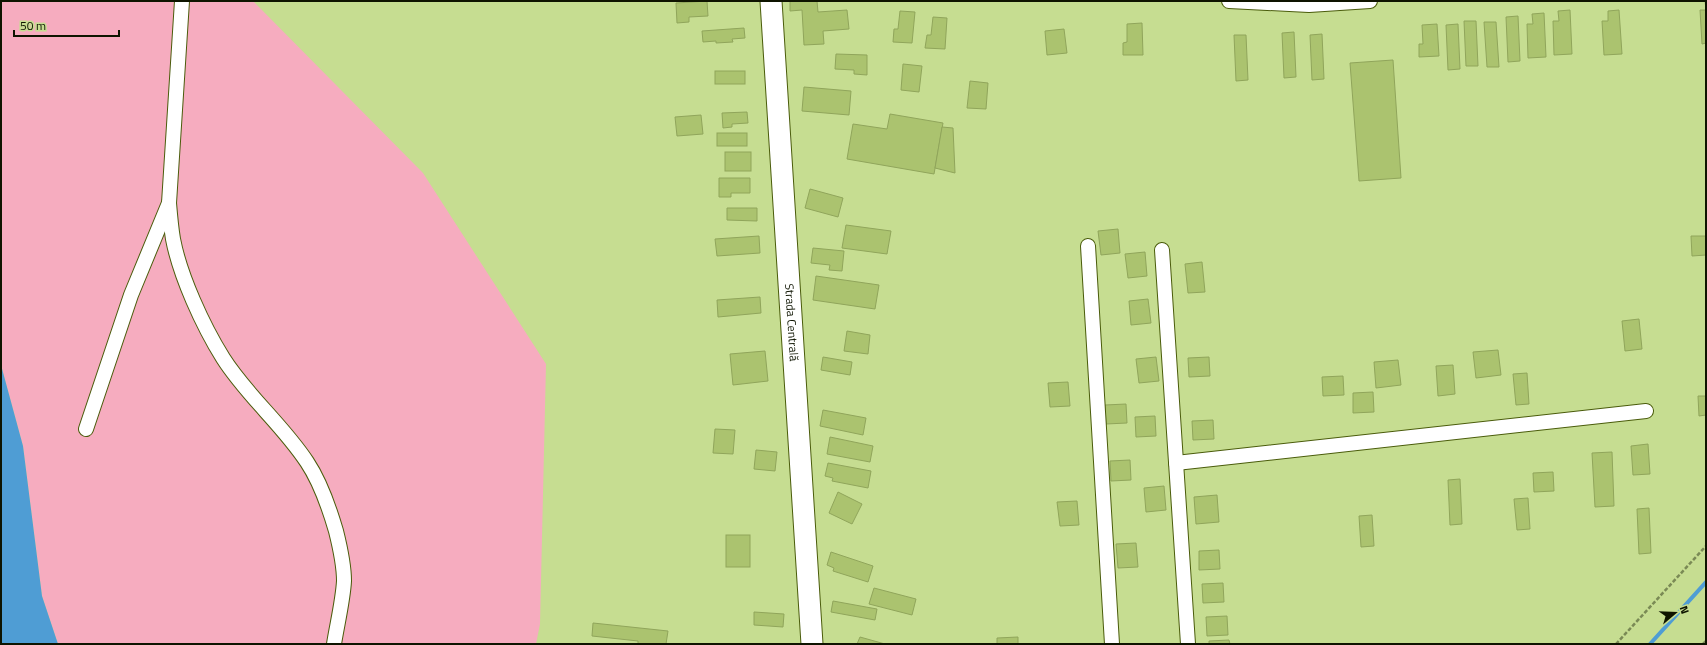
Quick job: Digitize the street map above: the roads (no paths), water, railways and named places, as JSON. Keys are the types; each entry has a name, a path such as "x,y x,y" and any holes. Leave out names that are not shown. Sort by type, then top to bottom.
{"main road":[{"name":"Strada Centrală","path":"771,1 812,644"}],"street":[{"path":"182,1 169,203 173,240 182,271 205,323 223,358 245,390 282,430 307,461 320,484 331,514 341,552 344,582 334,644"},
{"path":"1229,1 1309,5 1370,1"},
{"path":"86,428 131,295 169,203"},
{"path":"1088,246 1112,644"},
{"path":"1162,250 1188,644"},
{"path":"1176,463 1646,411"}],"water":[{"path":"1,365 23,446 42,596 58,644 1,644"}],"waterway":[{"path":"1650,644 1706,582"}]}
